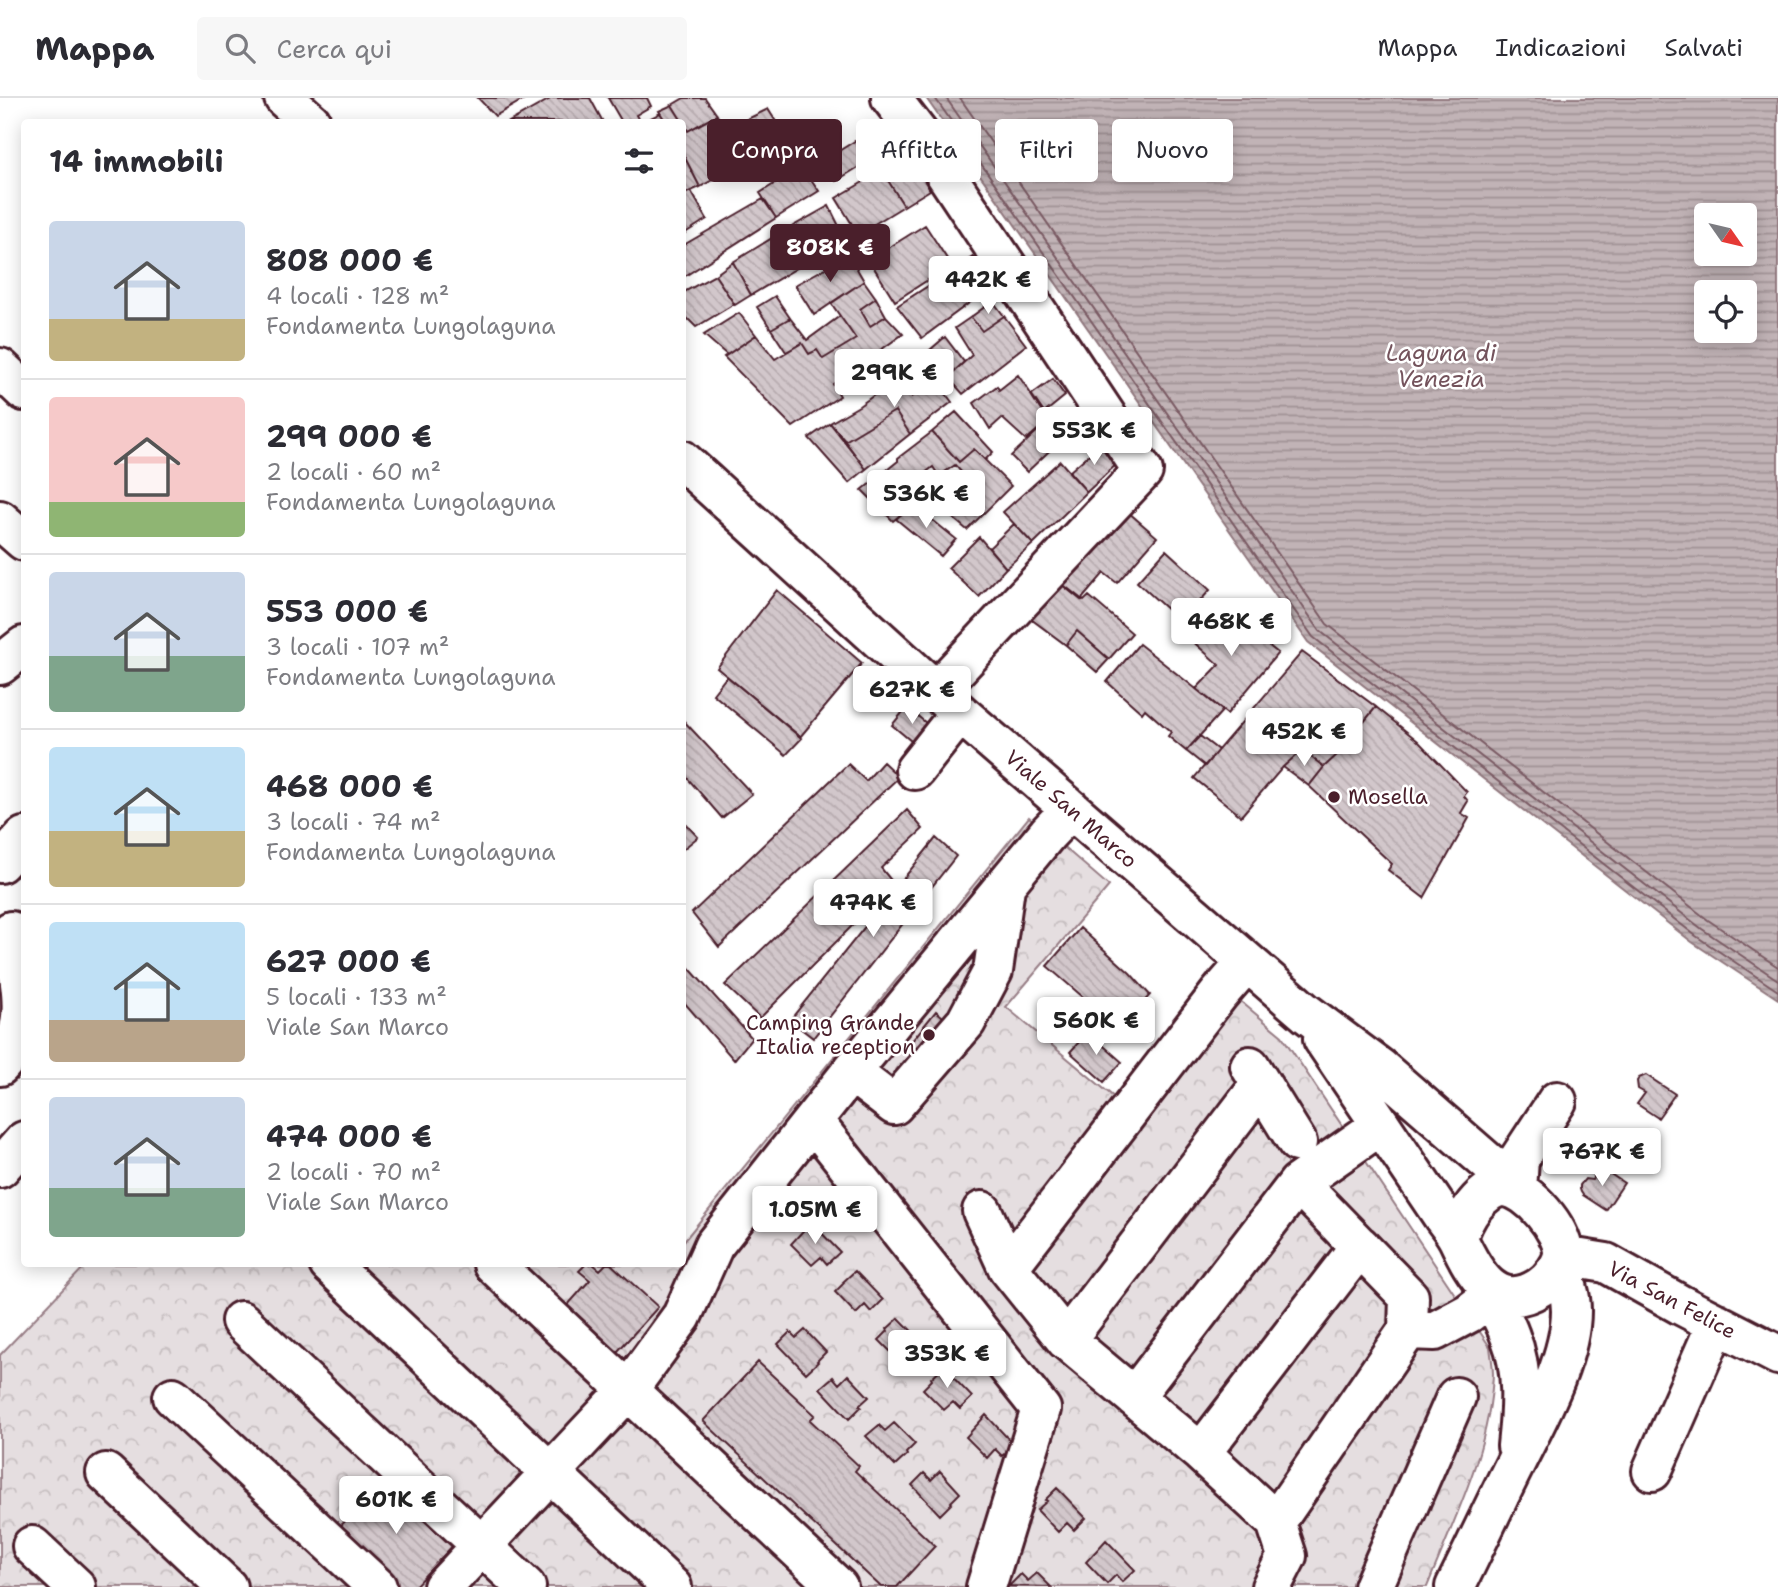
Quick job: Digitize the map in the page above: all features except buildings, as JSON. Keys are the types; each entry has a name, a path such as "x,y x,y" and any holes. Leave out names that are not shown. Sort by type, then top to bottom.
{"street":[{"path":"284,98 308,119"},
{"path":"891,98 921,137 1143,471 952,674 948,703 915,770"},
{"path":"0,368 21,388"},
{"name":"Viale San Marco","path":"686,464 948,703 1306,1013 1381,1069 1517,1190"},
{"path":"0,520 21,538"},
{"path":"0,665 21,648"},
{"path":"443,1587 628,1390 682,1316 714,1245 851,1072 1048,833 1071,809"},
{"path":"0,863 21,840"},
{"path":"851,1072 899,1109 966,1022 993,971 1005,886"},
{"path":"12,931 21,986"},
{"path":"1008,1268 1219,994 1247,962"},
{"path":"0,1066 20,1032 21,1012"},
{"name":"Viale San Marco","path":"1306,1013 1458,1239"},
{"path":"1066,1340 1256,1075 1297,1142"},
{"path":"1517,1190 1519,1159 1548,1102"},
{"path":"813,1121 1041,1409 986,1587"},
{"path":"1134,1397 1298,1183 1381,1125"},
{"path":"0,1168 21,1144"},
{"path":"1276,1522 1408,1330 1409,1297 1298,1183"},
{"path":"1455,1587 1534,1427 1567,1343 1572,1314 1570,1292 1561,1261 1560,1238 1535,1205 1517,1190 1505,1187 1486,1194 1465,1218 1458,1239 1469,1263 1489,1292 1510,1336 1518,1365 1521,1412 1514,1465"},
{"path":"982,1211 1008,1268 1066,1340 1201,1453 1276,1522 1287,1556 1271,1587"},
{"path":"1201,1453 1360,1246"},
{"path":"1489,1292 1520,1296 1543,1285 1561,1261"},
{"name":"Via San Felice","path":"1561,1261 1606,1263 1681,1306 1778,1355"},
{"path":"332,1267 672,1587"},
{"path":"496,1267 838,1587"},
{"path":"1408,1330 1435,1331 1469,1313 1489,1292"},
{"path":"241,1321 526,1587"},
{"path":"1652,1471 1717,1323"},
{"path":"173,1397 377,1587"},
{"path":"1373,1587 1456,1397"},
{"path":"106,1473 227,1587"},
{"path":"32,1546 76,1587"}],"green space":[{"path":"1029,817 1109,886 1006,1007 1115,1098 1208,974 1282,1036 1490,1347 1493,1374 1485,1429 1469,1483 1427,1587 0,1587 0,1355 84,1267 686,1267 686,1238"}],"water":[{"name":"Laguna di Venezia","path":"926,98 1778,98 1778,999 1692,942 1308,642 981,176 981,119 941,119"}],"place":[{"name":"Mosella","path":"1334,797"},
{"name":"Camping Grande Italia reception","path":"929,1035"}]}
